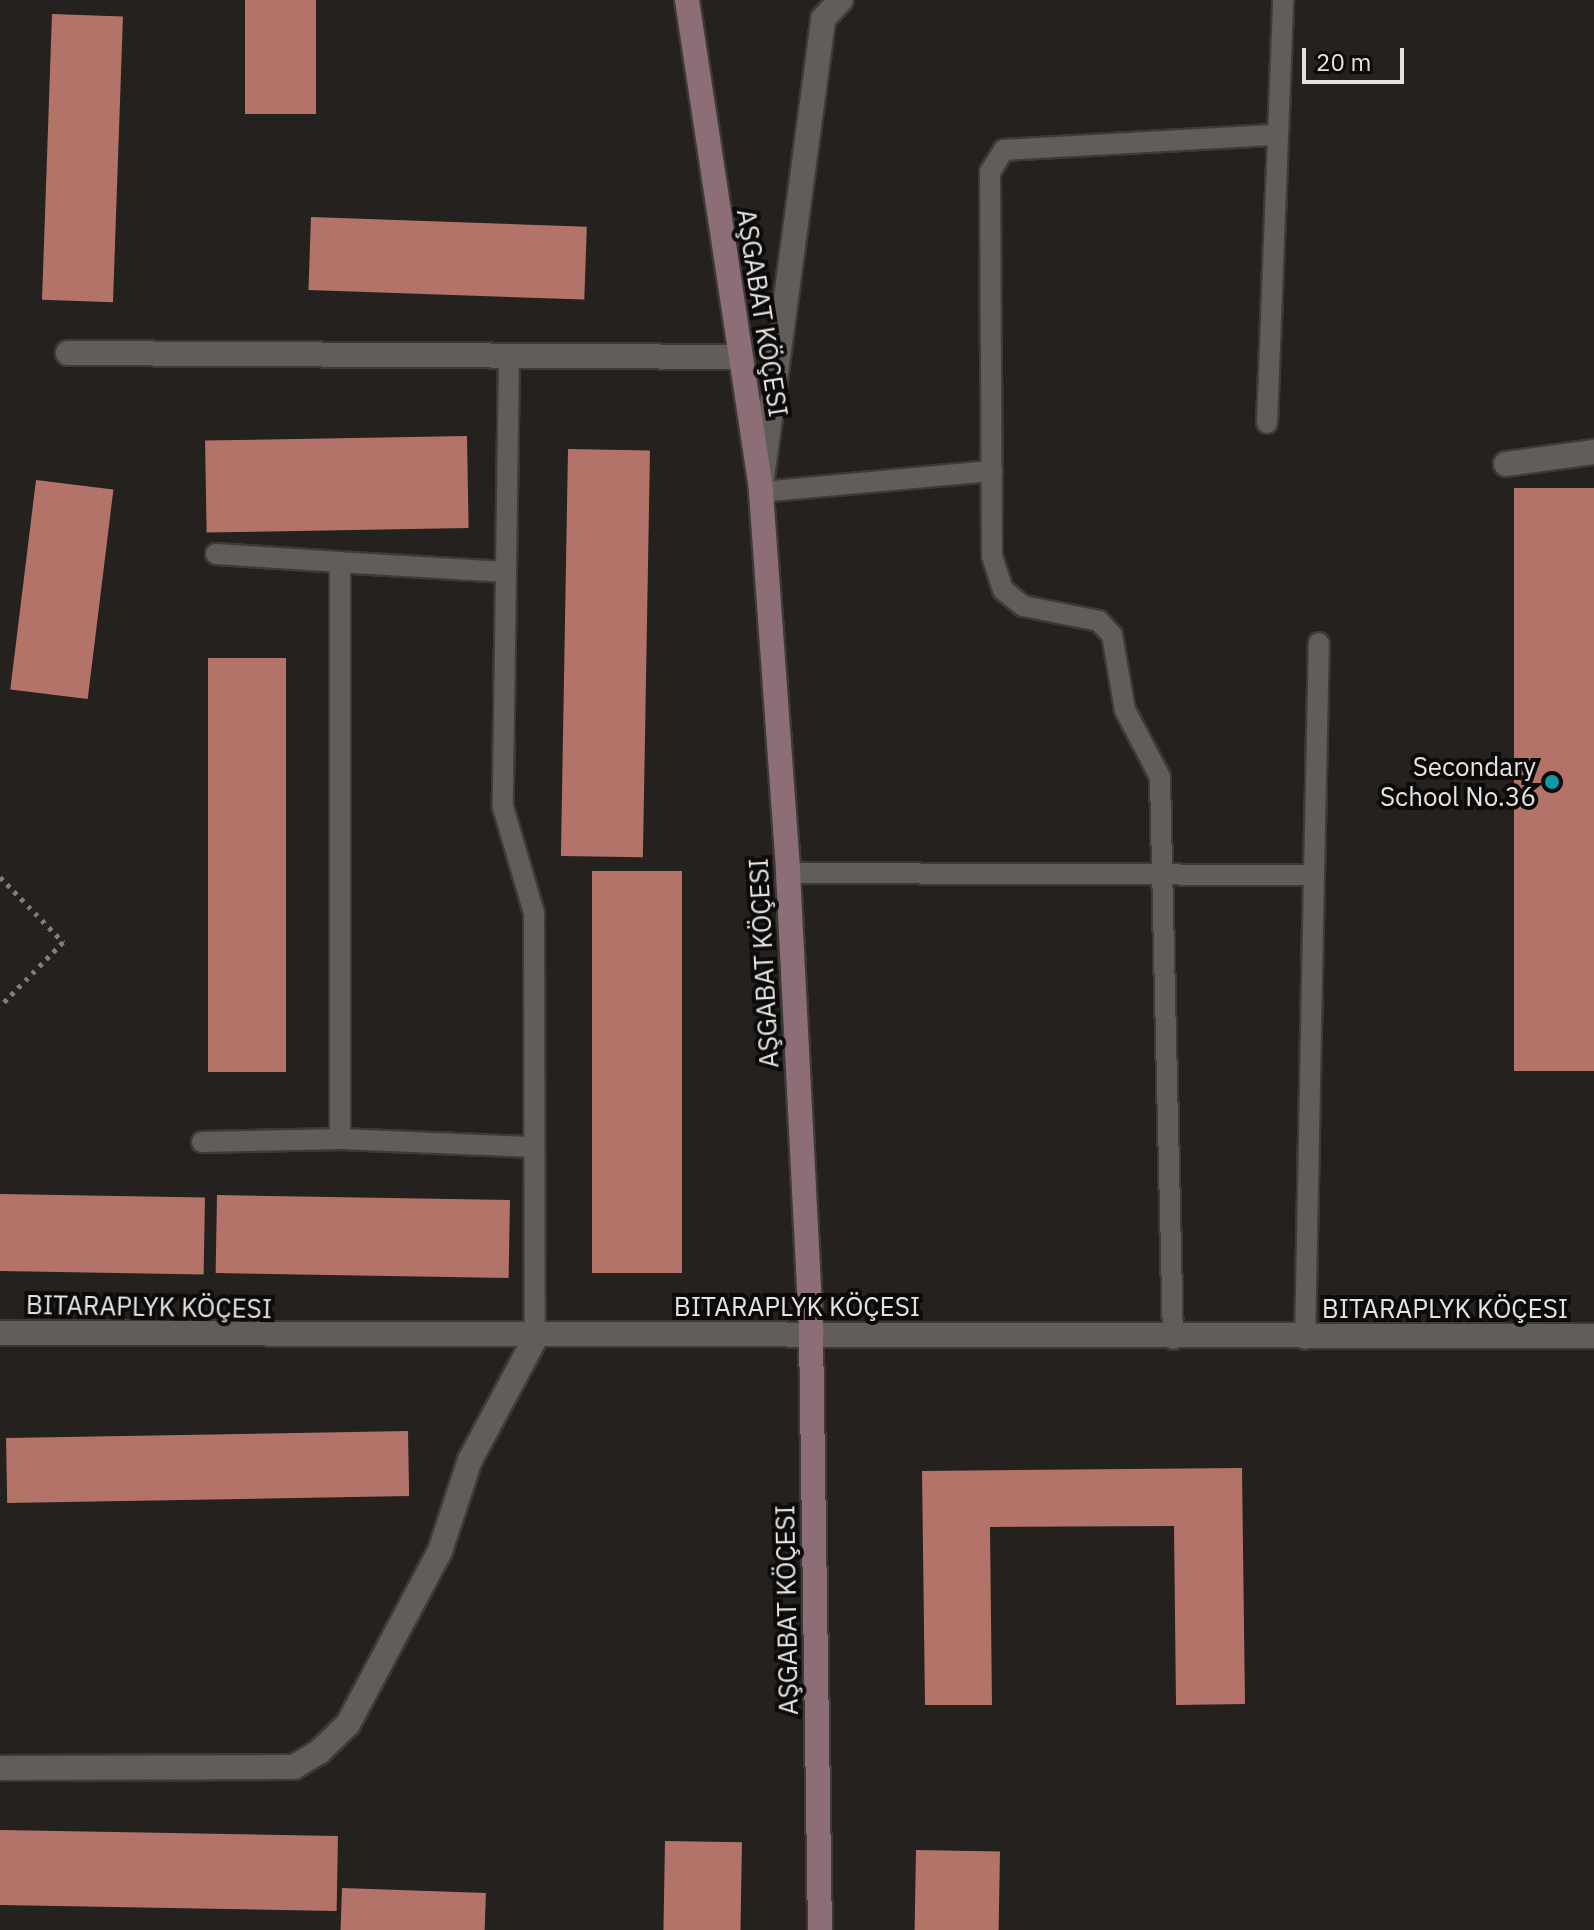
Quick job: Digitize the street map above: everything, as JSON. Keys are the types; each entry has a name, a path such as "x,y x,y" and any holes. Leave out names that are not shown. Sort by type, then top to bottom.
{"street":[{"name":"AŞGABAT KÖÇESI","path":"687,0 761,492 788,873 811,1333 820,1930"},
{"path":"761,492 821,34 841,0"},
{"path":"68,353 740,357"},
{"path":"1506,464 1594,452"},
{"name":"BITARAPLYK KÖÇESI","path":"0,1333 535,1339 811,1333 1173,1339 1594,1336"},
{"path":"0,1768 294,1767 319,1752 348,1724 433,1564 470,1460 535,1339"}],"lane":[{"path":"1267,423 1283,0"},
{"path":"1173,1339 1166,872 1160,777 1125,710 1112,635 1099,621 1023,606 1003,590 992,556 990,172 1004,150 1276,135"},
{"path":"509,356 503,807 534,913 535,1339"},
{"path":"761,492 992,471"},
{"path":"216,554 506,572"},
{"path":"340,562 340,1139"},
{"path":"1305,1339 1319,643"},
{"path":"788,873 1166,872 1314,875"},
{"path":"202,1142 340,1139 534,1147"}],"path":[{"path":"0,877 63,942 0,1006"}],"building":[{"path":"245,0 316,0 316,114 245,114"},
{"path":"52,14 123,16 113,302 42,300"},
{"path":"311,217 587,227 584,300 308,290"},
{"path":"467,436 469,528 207,533 205,441"},
{"path":"568,449 650,450 643,857 561,856"},
{"path":"36,480 113,490 88,699 10,689"},
{"name":"Secondary School No.36","path":"1514,488 1594,488 1594,1071 1514,1071"},
{"path":"208,658 286,658 286,1072 208,1072"},
{"path":"592,871 682,871 682,1273 592,1273"},
{"path":"0,1194 205,1198 204,1275 0,1271"},
{"path":"217,1195 510,1200 509,1278 216,1273"},
{"path":"408,1431 409,1496 7,1503 6,1438"},
{"path":"1242,1468 1245,1704 1176,1705 1174,1526 990,1527 992,1705 925,1705 922,1471"},
{"path":"0,1830 338,1836 337,1911 0,1905"},
{"path":"665,1841 742,1842 740,1930 663,1930"},
{"path":"916,1850 1000,1851 999,1930 915,1930"},
{"path":"342,1888 486,1893 485,1930 341,1930"}],"place":[{"name":"Secondary School No.36","path":"1552,782"}]}
